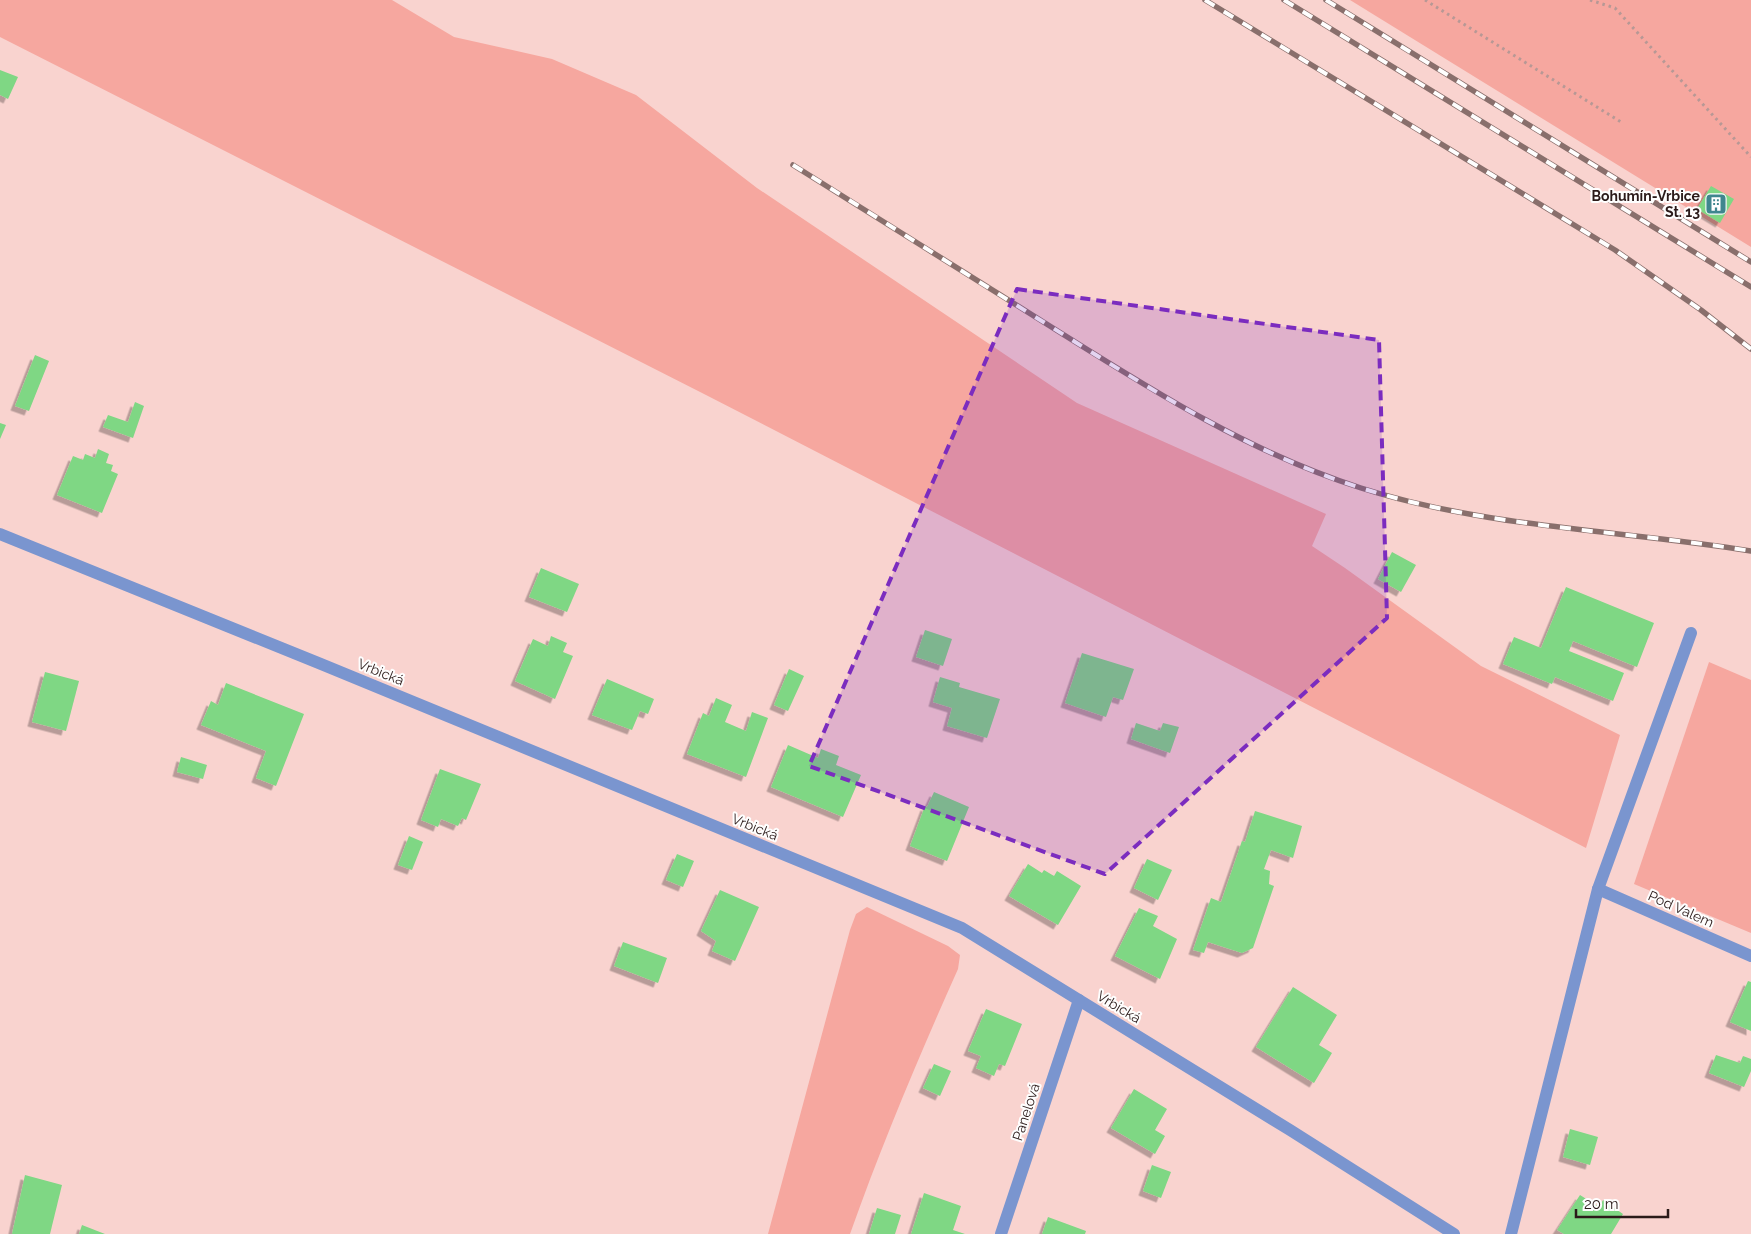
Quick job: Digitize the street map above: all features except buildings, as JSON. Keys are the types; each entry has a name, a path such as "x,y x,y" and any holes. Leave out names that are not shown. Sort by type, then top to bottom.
{"street":[{"name":"Vrbická","path":"0,534 962,928 1290,1130 1454,1234"},
{"path":"1510,1234 1598,889 1691,633"},
{"name":"Pod Valem","path":"1598,889 1751,956"},
{"name":"Panelová","path":"1001,1234 1079,1000"}],"path":[{"path":"1425,0 1621,122"},
{"path":"1590,0 1615,8 1751,157"}],"highlighted area":[{"path":"1017,289 1379,340 1387,618 1105,874 809,766"}],"shaded area":[{"path":"0,0 392,0 454,37 552,59 636,95 757,188 1077,403 1326,514 1312,546 1481,666 1620,735 1586,848 706,395 0,37"},
{"path":"1350,0 1751,0 1751,247"},
{"path":"1709,662 1751,680 1751,933 1634,884"},
{"path":"867,907 948,946 960,955 958,969 901,1100 850,1234 768,1234 850,930 856,914"}],"railway":[{"path":"1205,0 1615,250 1701,310 1751,349"},
{"path":"1284,0 1751,287"},
{"path":"1326,0 1751,262"},
{"path":"793,165 1164,396 1240,438 1320,474 1361,488 1457,512 1554,527 1751,551"}],"place":[{"name":"Bohumín-Vrbice St. 13","path":"1716,204"}]}
